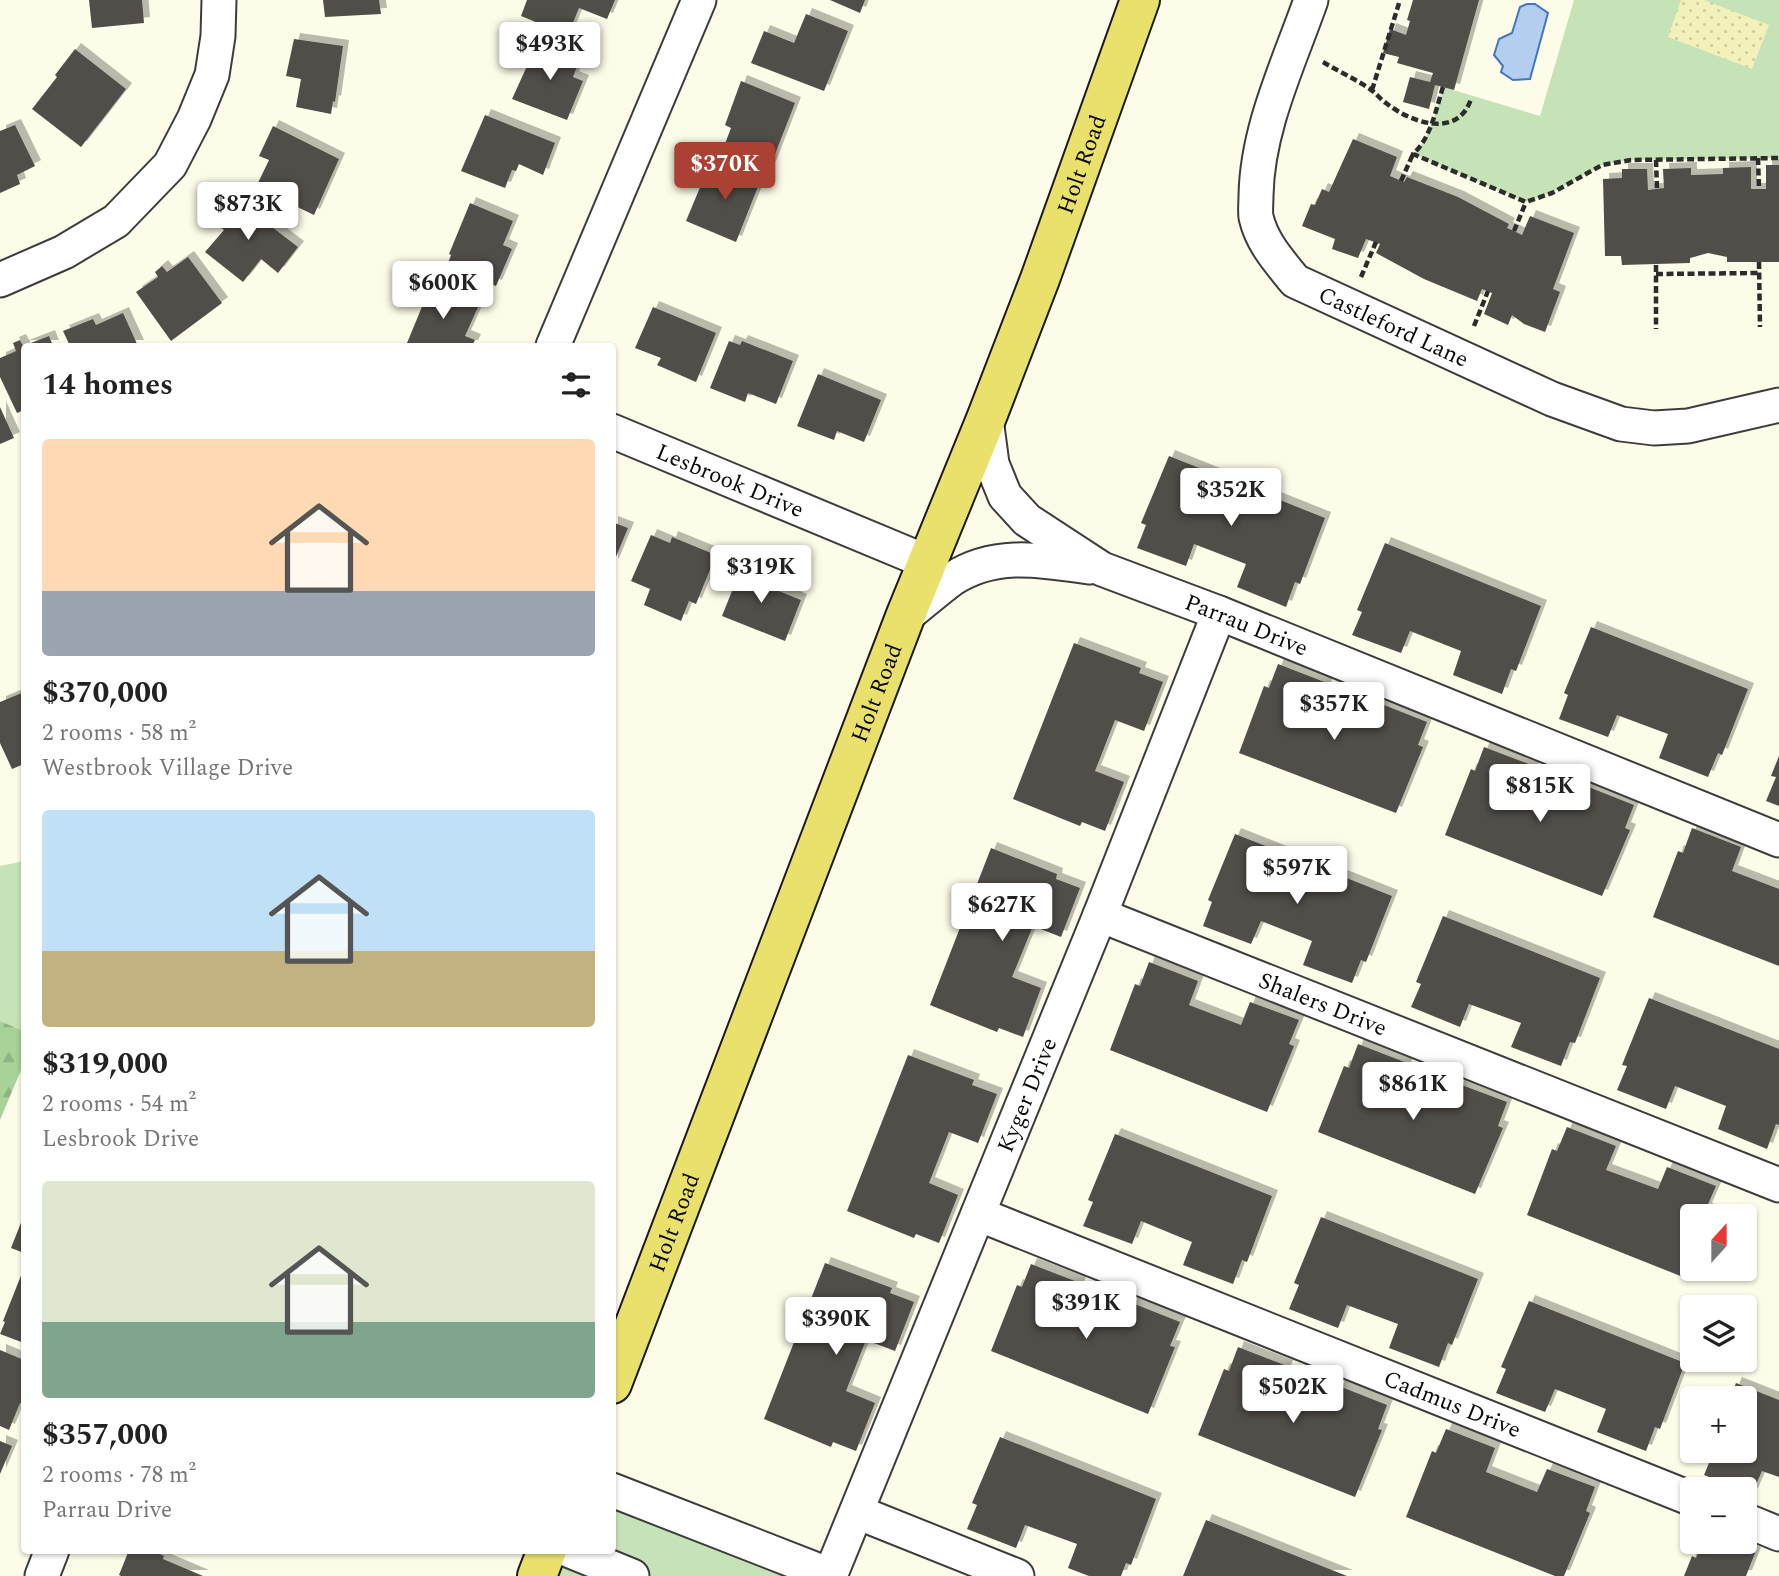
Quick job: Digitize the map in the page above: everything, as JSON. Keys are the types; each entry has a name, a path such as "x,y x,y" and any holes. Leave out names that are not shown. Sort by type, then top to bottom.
{"main road":[{"name":"Holt Road","path":"616,1374 905,617 1040,279 1140,0"},
{"path":"537,1576 545,1554"}],"street":[{"path":"0,280 64,252 116,221 170,164 194,119 212,75 218,37 219,0"},
{"path":"554,343 699,0"},
{"name":"Castleford Lane","path":"1311,0 1263,140 1256,178 1256,216 1267,246 1295,281 1552,399 1621,424 1654,428 1688,426 1779,405"},
{"name":"Parrau Drive","path":"986,419 992,464 1005,496 1027,520 1102,569"},
{"name":"Lesbrook Drive","path":"616,433 927,562"},
{"name":"Parrau Drive","path":"905,617 954,579 988,562 1012,558 1047,560 1102,569 1219,613 1779,841"},
{"name":"Kyger Drive","path":"830,1575 1100,915 1219,613"},
{"name":"Shalers Drive","path":"1100,915 1779,1185"},
{"name":"Cadmus Drive","path":"978,1214 1680,1494"},
{"path":"616,1492 830,1575"},
{"path":"857,1512 1017,1576"},
{"path":"1757,1525 1779,1534"},
{"path":"42,1576 50,1554"},
{"path":"578,1554 632,1576"}],"path":[{"path":"1372,90 1400,0"},
{"path":"1295,45 1372,90 1403,114 1432,123 1446,125 1460,120 1471,99"},
{"path":"1401,181 1413,154 1432,123 1443,87"},
{"path":"1413,154 1526,202 1552,193 1602,165 1632,160 1779,158"},
{"path":"1758,158 1759,188"},
{"path":"1656,160 1657,189"},
{"path":"1514,232 1526,202"},
{"path":"1759,262 1760,327"},
{"path":"1656,265 1656,329"},
{"path":"1656,274 1760,273"}],"green space":[{"path":"1574,0 1779,0 1779,158 1631,160 1602,165 1552,193 1526,202 1413,154 1429,132 1443,87 1540,116"},
{"path":"21,862 21,1030 0,1021 0,866"},
{"path":"0,1021 21,1030 21,1070 0,1120"},
{"path":"616,1491 798,1576 537,1576 546,1554 616,1554"}],"sand":[{"path":"1681,0 1704,0 1769,25 1752,69 1668,37"}],"water":[{"path":"1535,4 1548,13 1530,79 1513,80 1501,72 1503,66 1494,55 1499,39 1512,33 1520,7"}],"building":[{"path":"89,0 142,0 144,23 92,28"},
{"path":"323,0 379,0 381,14 325,17"},
{"path":"527,0 615,0 607,19 579,8 568,35 521,16"},
{"path":"830,0 865,0 860,13"},
{"path":"1413,0 1479,0 1454,90 1435,85 1429,109 1403,102 1410,77 1430,82 1433,73 1397,63 1399,57 1383,53 1390,29 1406,35"},
{"path":"806,14 848,31 824,91 751,63 764,31 794,43"},
{"path":"294,39 343,46 331,114 296,107 301,79 286,76"},
{"path":"538,42 580,59 573,77 583,81 567,120 512,99"},
{"path":"75,49 126,89 81,147 32,109"},
{"path":"741,81 795,103 770,167 723,149 731,128 725,125"},
{"path":"485,115 555,143 543,175 519,164 516,171 512,170 505,188 461,171"},
{"path":"15,125 35,166 17,175 20,184 0,193 0,131"},
{"path":"273,126 339,159 314,215 256,187 269,160 259,156"},
{"path":"1353,139 1397,157 1390,176 1404,182 1407,177 1458,197 1509,224 1507,228 1522,235 1530,216 1574,233 1553,289 1560,292 1545,332 1524,324 1512,315 1508,325 1484,314 1492,293 1482,289 1477,301 1424,279 1376,253 1380,244 1366,239 1358,258 1332,249 1335,239 1302,226 1311,204 1315,205 1322,189 1329,192"},
{"path":"721,162 761,179 736,242 686,221 701,185 711,188"},
{"path":"1766,165 1779,165 1779,262 1727,262 1727,257 1708,253 1690,258 1690,263 1622,265 1621,256 1605,256 1603,179 1622,178 1622,169 1647,169 1648,190 1664,188 1663,169 1691,168 1691,175 1723,174 1723,168 1751,167 1751,189 1766,189"},
{"path":"237,196 257,212 255,214 298,247 278,273 261,259 243,282 205,252 224,230 215,223"},
{"path":"470,203 513,221 503,245 512,249 496,286 447,266 451,255 449,254"},
{"path":"188,257 222,303 171,341 136,292 158,277 155,272 162,266 167,272"},
{"path":"431,285 479,305 465,336 475,340 474,343 407,343"},
{"path":"653,307 716,333 696,382 657,365 661,358 635,348"},
{"path":"123,313 137,343 69,343 63,331 93,319 96,325"},
{"path":"49,336 52,343 31,343"},
{"path":"20,340 21,411 17,413 0,377 0,358 16,351 13,343"},
{"path":"729,341 740,345 742,341 793,361 776,404 748,393 745,402 710,388"},
{"path":"818,374 881,400 864,442 837,431 834,440 797,426"},
{"path":"0,407 14,438 0,444"},
{"path":"1169,456 1325,518 1300,584 1295,582 1286,607 1237,587 1246,564 1194,544 1186,566 1137,548 1146,525 1141,523"},
{"path":"616,524 628,528 616,557"},
{"path":"651,535 670,543 672,537 716,555 696,604 689,601 681,621 644,605 650,589 631,581"},
{"path":"1385,543 1541,606 1516,671 1511,669 1502,694 1453,675 1461,651 1410,631 1401,653 1352,635 1362,612 1357,610"},
{"path":"742,566 779,581 776,590 801,600 785,641 722,616"},
{"path":"1591,627 1748,689 1722,755 1718,753 1708,777 1659,758 1668,734 1617,715 1608,737 1559,719 1568,695 1564,693"},
{"path":"1074,643 1141,668 1139,673 1163,682 1144,731 1115,720 1095,771 1124,782 1105,831 1082,822 1080,826 1013,799"},
{"path":"1278,664 1327,683 1318,707 1369,726 1379,703 1427,722 1418,745 1423,747 1396,813 1239,753 1264,686 1269,688"},
{"path":"21,693 21,765 12,769 0,743 0,702"},
{"path":"1484,747 1534,766 1525,790 1576,809 1586,786 1634,805 1625,828 1630,830 1602,896 1445,835 1471,769 1475,771"},
{"path":"1779,756 1779,806 1766,801 1776,777 1771,776"},
{"path":"1692,828 1741,847 1732,871 1779,889 1779,966 1653,917 1678,851 1683,853"},
{"path":"1235,834 1392,896 1366,962 1361,960 1352,983 1303,965 1312,941 1261,921 1251,944 1203,926 1212,902 1208,900"},
{"path":"991,848 1057,874 1056,879 1080,888 1061,937 1033,926 1012,977 1041,988 1023,1037 999,1028 997,1032 930,1005"},
{"path":"1443,916 1600,978 1575,1043 1570,1042 1561,1066 1511,1047 1521,1023 1469,1004 1460,1027 1411,1007 1421,984 1416,982"},
{"path":"1149,962 1198,981 1189,1005 1241,1025 1250,1002 1299,1020 1289,1044 1294,1046 1267,1112 1110,1050 1135,984 1140,986"},
{"path":"1649,998 1779,1049 1779,1125 1776,1124 1767,1149 1718,1129 1726,1106 1675,1086 1666,1109 1617,1090 1627,1066 1622,1065"},
{"path":"1358,1044 1407,1063 1398,1086 1449,1107 1459,1084 1507,1102 1498,1126 1503,1128 1475,1194 1318,1132 1344,1066 1349,1068"},
{"path":"908,1055 974,1080 972,1085 997,1094 978,1143 949,1132 929,1183 958,1195 939,1243 916,1234 914,1238 847,1211"},
{"path":"1567,1127 1616,1146 1606,1170 1658,1189 1667,1167 1716,1186 1708,1204 1680,1204 1680,1276 1527,1215 1552,1149 1557,1151"},
{"path":"1115,1134 1272,1196 1247,1262 1242,1260 1233,1284 1183,1265 1192,1242 1141,1221 1132,1244 1083,1226 1093,1202 1088,1200"},
{"path":"1321,1217 1478,1279 1452,1345 1448,1343 1439,1367 1389,1348 1398,1324 1347,1305 1338,1328 1289,1309 1299,1285 1294,1283"},
{"path":"21,1223 21,1252 11,1248"},
{"path":"825,1263 892,1288 890,1293 914,1302 895,1351 866,1340 846,1391 875,1403 856,1451 833,1442 831,1447 764,1419"},
{"path":"1031,1264 1080,1283 1071,1306 1122,1326 1132,1303 1180,1322 1170,1346 1175,1347 1148,1414 991,1351 1017,1285 1022,1287"},
{"path":"21,1276 21,1342 0,1334 5,1322 3,1321"},
{"path":"1529,1301 1680,1361 1682,1372 1660,1429 1655,1427 1646,1451 1597,1432 1606,1409 1555,1389 1545,1412 1496,1393 1506,1369 1501,1367"},
{"path":"1238,1347 1287,1366 1278,1389 1329,1409 1339,1386 1387,1405 1378,1429 1382,1430 1355,1497 1198,1435 1224,1369 1229,1371"},
{"path":"0,1350 21,1359 21,1404 9,1430 0,1426"},
{"path":"1757,1391 1779,1400 1779,1477 1762,1471 1757,1482 1757,1477 1704,1475 1709,1463 1757,1463"},
{"path":"1446,1429 1495,1448 1486,1472 1537,1492 1547,1469 1595,1487 1586,1511 1590,1513 1564,1576 1555,1576 1406,1517 1432,1451 1436,1453"},
{"path":"1000,1437 1156,1499 1131,1565 1126,1563 1121,1576 1089,1576 1068,1568 1077,1544 1025,1525 1016,1548 967,1529 977,1505 972,1503"},
{"path":"0,1441 12,1446 0,1474"},
{"path":"1206,1520 1347,1576 1183,1576"},
{"path":"127,1554 160,1554 164,1556 163,1559 203,1576 121,1576 119,1575"},
{"path":"1698,1554 1755,1554 1746,1576 1684,1576 1692,1556 1696,1558"}]}
